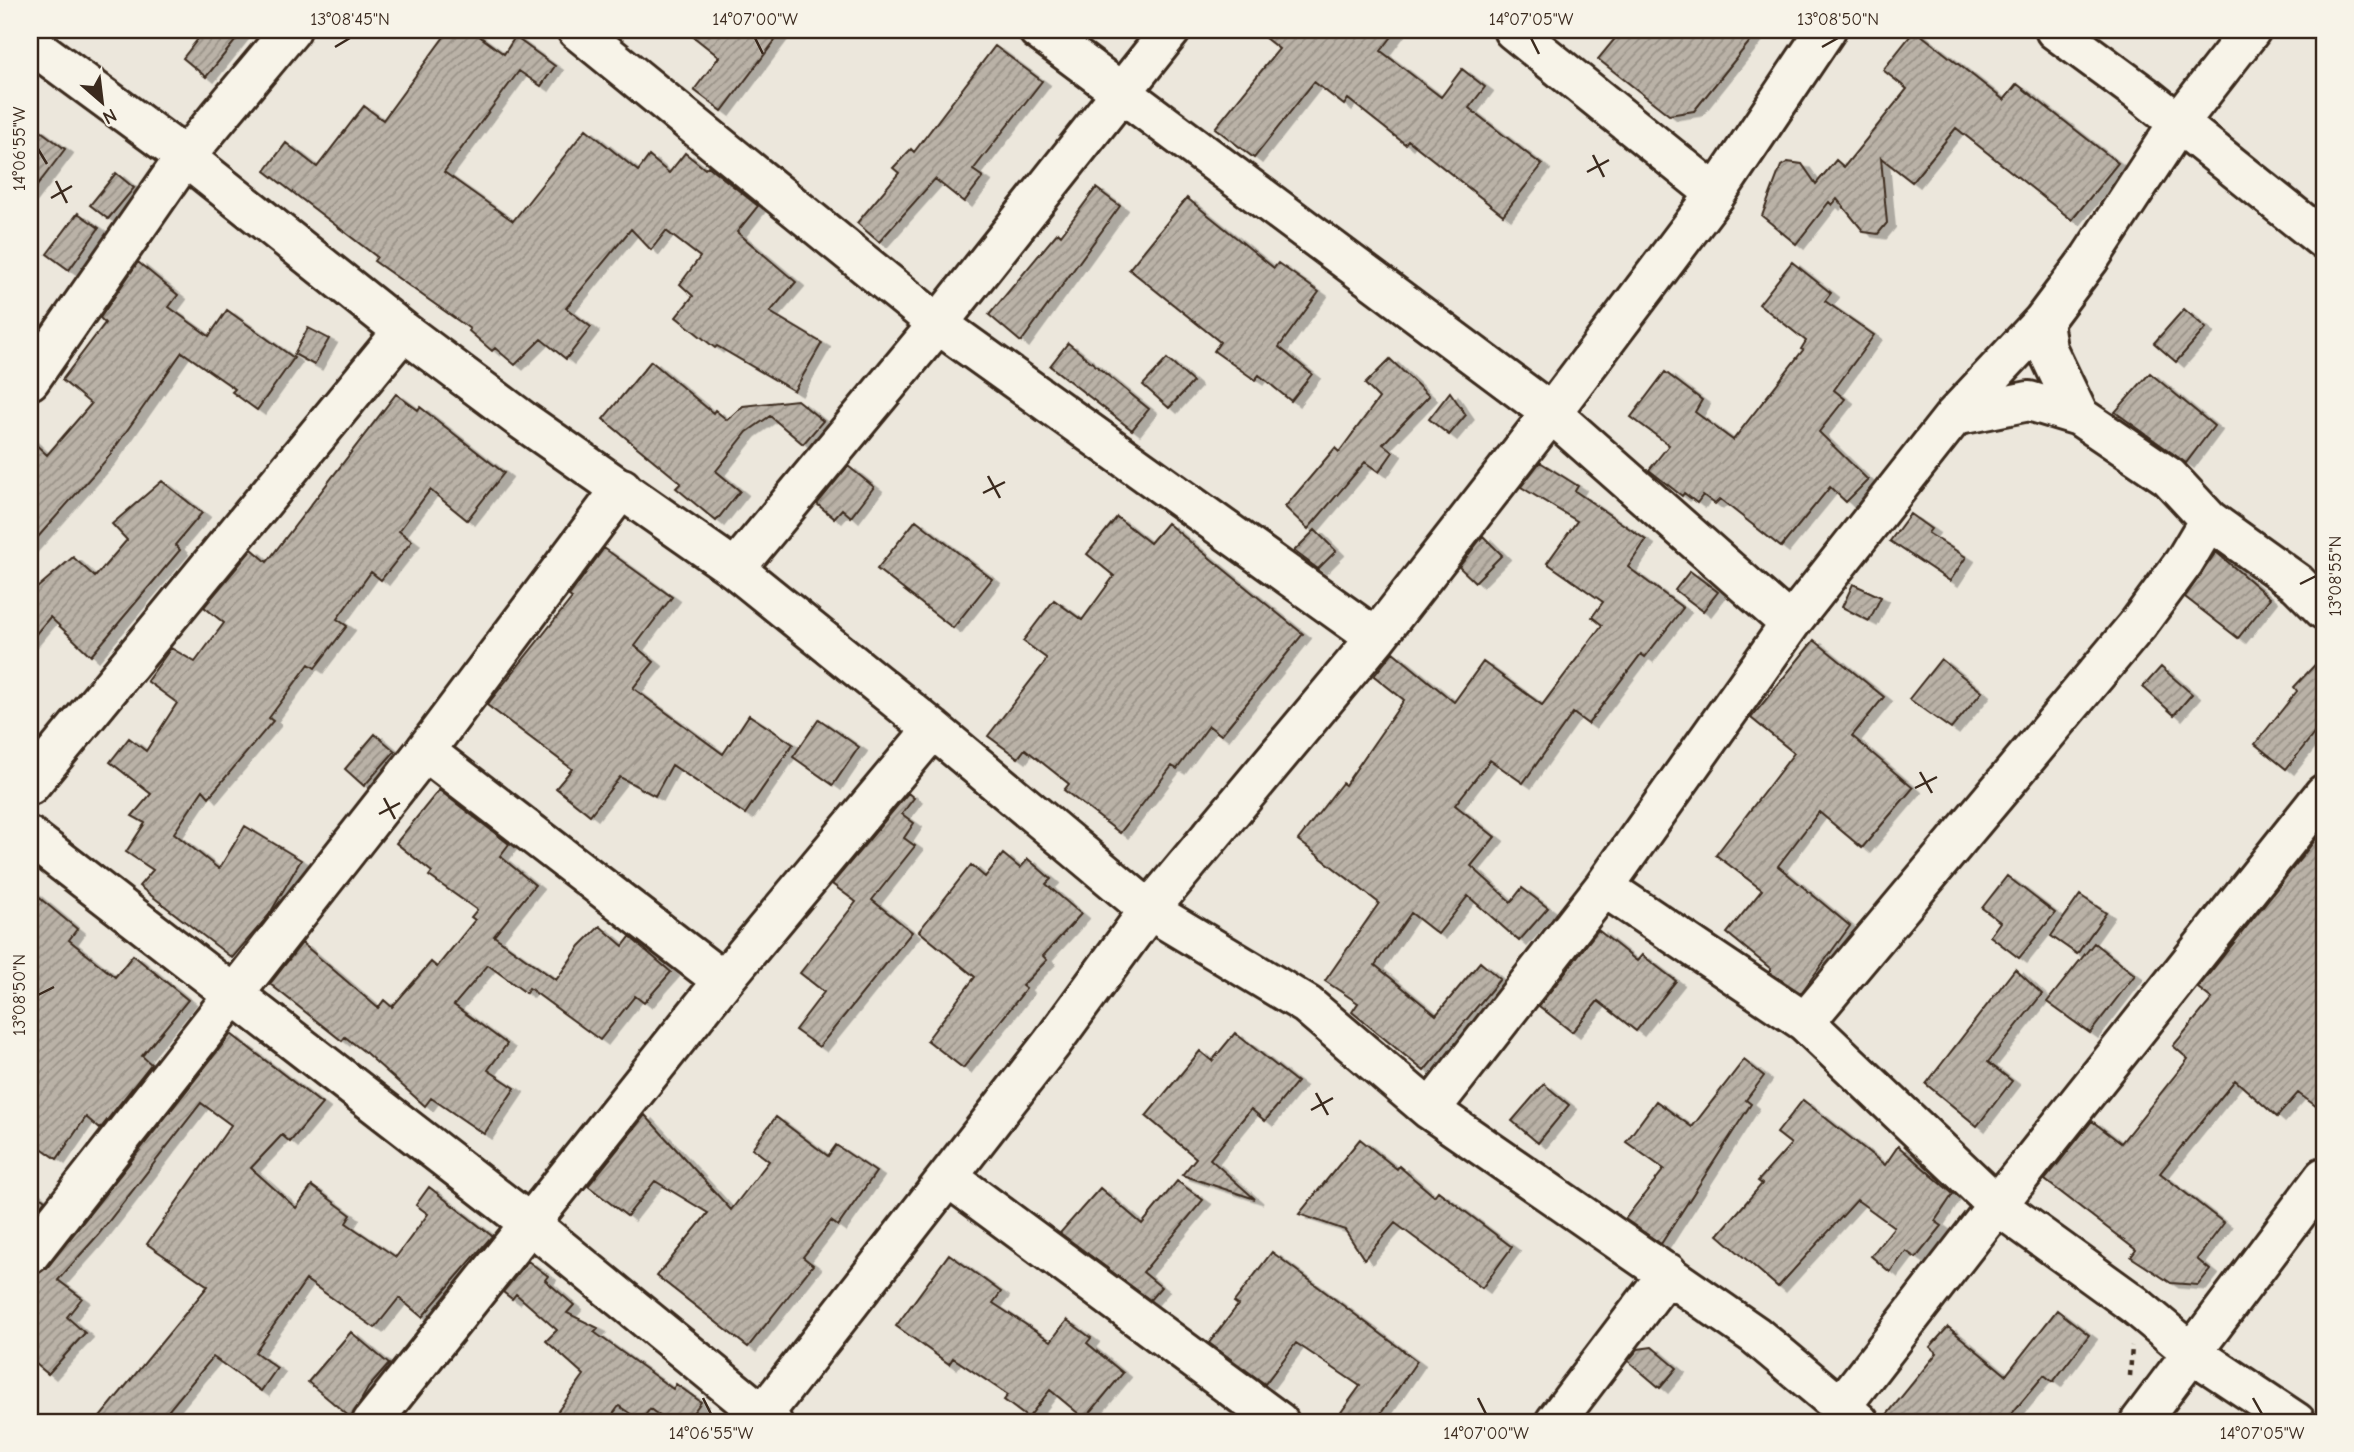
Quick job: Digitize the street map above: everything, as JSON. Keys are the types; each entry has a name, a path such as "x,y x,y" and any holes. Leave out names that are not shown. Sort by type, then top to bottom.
{"street":[{"path":"30,380 185,157 291,30"},
{"path":"577,30 938,324 1376,638"},
{"path":"1038,30 1550,413 1790,624"},
{"path":"735,569 938,324 1171,30"},
{"path":"1513,30 1716,194"},
{"path":"30,837 528,1223 764,1420 1052,1044 1149,910 1376,638 1550,413 1716,194 1826,30"},
{"path":"2055,30 2146,97 2177,125 2324,240"},
{"path":"1430,1110 1604,887 1790,624 1954,416 2043,321 2090,258 2177,125 2251,30"},
{"path":"30,43 185,157 403,331 522,420 735,569 933,729 1149,910 1307,1005 1430,1110 1755,1335 1849,1415 1997,1205 2324,794"},
{"path":"2043,321 2047,349 2079,416"},
{"path":"30,785 403,331"},
{"path":"1954,416 2029,401 2079,416 2169,477 2209,520 2297,583 2324,610"},
{"path":"30,1254 425,751 622,488"},
{"path":"1805,1022 2139,622 2184,562 2209,520"},
{"path":"372,1422 723,981 933,729"},
{"path":"425,751 723,981"},
{"path":"1604,887 1805,1022 1997,1205 2135,1305 2191,1352 2295,1422"},
{"path":"948,1177 1279,1422"},
{"path":"2140,1422 2324,1177"},
{"path":"1555,1422 1668,1273"}],"path":[{"path":"2130,1383 2135,1305"}],"building":[{"path":"205,30 244,30 206,77 183,58"},
{"path":"449,30 471,30 504,54 515,37 555,66 541,86 519,71 444,172 513,221 586,129 638,171 649,156 669,173 685,153 705,169 708,166 758,206 737,232 796,282 770,312 822,343 794,391 717,346 715,348 676,317 693,296 680,284 700,257 666,231 651,250 631,229 566,308 591,327 566,359 541,339 515,365 495,348 492,351 469,331 470,329 374,261 377,257 265,171 286,143 317,167 364,106 383,120"},
{"path":"685,30 783,30 722,111 694,90 719,57"},
{"path":"1255,30 1397,30 1381,51 1441,97 1462,69 1485,87 1469,108 1542,165 1503,215 1408,140 1405,144 1348,99 1344,105 1314,82 1254,158 1215,128 1279,49"},
{"path":"1622,30 1759,30 1694,111 1669,115 1598,59"},
{"path":"1915,30 2004,100 2017,84 2118,163 2072,220 1956,128 1912,182 1881,158 1887,223 1878,234 1864,232 1837,199 1832,205 1829,202 1796,244 1762,216 1781,166 1788,162 1802,164 1816,184 1836,160 1844,167 1907,89 1883,70"},
{"path":"995,46 1042,81 973,170 983,177 964,202 935,179 879,242 857,223 899,173 893,168 911,149 914,152"},
{"path":"30,123 65,149 30,195"},
{"path":"116,173 134,188 108,219 90,205"},
{"path":"1096,188 1120,206 1021,342 989,315 1058,232 1061,235"},
{"path":"1187,198 1274,268 1278,263 1319,292 1279,347 1312,374 1291,401 1259,375 1255,380 1214,351 1220,342 1129,269"},
{"path":"78,213 99,228 69,270 47,254"},
{"path":"138,262 178,295 169,307 209,336 227,310 294,358 257,410 232,392 235,389 182,352 107,459 30,546 30,439 47,455 91,404 62,380 105,323 100,318"},
{"path":"1792,262 1831,293 1825,301 1874,335 1834,390 1845,399 1819,432 1868,480 1846,502 1830,487 1781,547 1720,499 1715,504 1703,495 1697,503 1684,493 1682,496 1649,470 1669,445 1631,417 1665,372 1702,400 1695,412 1733,440 1803,350 1801,349 1806,341 1759,304"},
{"path":"2184,309 2206,328 2176,362 2154,343"},
{"path":"308,328 329,339 314,365 294,354"},
{"path":"1068,343 1149,409 1132,430 1050,366"},
{"path":"1167,359 1193,382 1169,408 1143,385"},
{"path":"1390,359 1429,396 1383,444 1393,452 1379,472 1365,462 1308,529 1285,507 1335,448 1339,452 1379,398 1365,384"},
{"path":"651,361 713,413 715,410 727,420 743,406 797,400 823,421 803,444 770,416 747,432 716,471 740,491 716,521 676,488 681,483 603,419"},
{"path":"2150,373 2214,426 2186,463 2115,412"},
{"path":"1450,392 1466,415 1449,435 1429,419"},
{"path":"396,394 418,410 420,407 504,473 467,520 430,490 399,531 412,541 381,580 371,572 337,619 347,626 315,668 309,664 269,718 273,721 209,797 203,790 174,833 219,869 245,826 301,860 269,915 232,958 139,886 153,870 126,852 145,823 132,816 151,794 110,762 129,738 146,751 177,703 147,681 171,648 195,662 224,623 204,607 252,549 267,562"},
{"path":"1540,462 1578,486 1575,491 1646,540 1628,567 1683,608 1645,657 1641,654 1588,724 1573,713 1523,783 1490,760 1455,805 1495,837 1471,866 1511,902 1522,888 1548,908 1519,941 1468,896 1438,934 1411,913 1375,965 1436,1015 1480,962 1500,979 1424,1071 1352,1012 1358,1003 1325,981 1379,903 1298,840 1342,783 1345,785 1404,700 1374,676 1393,652 1454,702 1483,662 1542,705 1602,625 1592,617 1603,602 1547,563 1577,521 1521,487"},
{"path":"848,466 874,487 851,517 842,509 834,518 817,504"},
{"path":"162,481 202,513 175,545 180,550 91,656 50,617 30,641 30,594 73,557 95,577 127,540 112,524"},
{"path":"1910,514 1931,529 1928,533 1966,557 1950,581 1890,541"},
{"path":"1117,517 1150,543 1167,523 1303,634 1221,735 1209,726 1177,769 1172,766 1120,833 1064,790 1069,784 1025,749 1018,758 988,736 1045,662 1046,658 1023,641 1054,600 1082,620 1114,576 1087,554"},
{"path":"916,520 992,579 953,628 877,569"},
{"path":"1315,530 1336,551 1318,569 1294,551"},
{"path":"1483,536 1502,555 1475,582 1459,567"},
{"path":"604,548 672,597 635,646 654,662 633,688 723,754 749,715 793,744 745,814 672,765 655,796 620,777 590,815 556,788 572,769 487,705 572,598 569,596"},
{"path":"2216,552 2270,598 2238,638 2185,597"},
{"path":"1690,571 1718,592 1703,611 1675,590"},
{"path":"1853,584 1881,597 1869,621 1842,607"},
{"path":"1814,640 1884,697 1852,736 1913,788 1862,848 1819,812 1778,866 1850,926 1801,993 1769,972 1771,969 1727,933 1762,890 1716,855 1794,753 1751,718"},
{"path":"2324,655 2324,721 2286,769 2255,744 2297,691 2294,687"},
{"path":"1941,659 1982,692 1951,729 1909,699"},
{"path":"2161,667 2192,694 2174,715 2143,687"},
{"path":"819,719 859,747 833,785 793,757"},
{"path":"375,734 395,751 364,786 345,769"},
{"path":"439,790 509,844 500,856 535,885 494,936 556,980 580,946 600,926 623,946 630,937 671,972 644,1003 635,996 600,1040 529,988 526,993 488,965 454,1005 507,1044 488,1070 515,1088 484,1134 431,1098 425,1106 366,1053 345,1037 342,1041 270,984 302,943 378,1008 384,1000 392,1007 431,962 437,967 475,920 471,917 477,910 429,876 432,872 396,843"},
{"path":"908,793 914,798 902,814 914,823 904,838 915,846 872,900 912,932 819,1047 795,1030 824,992 800,973 856,902 832,884"},
{"path":"2324,829 2324,1112 2298,1093 2277,1117 2235,1080 2160,1173 2224,1223 2197,1259 2210,1270 2198,1285 2171,1283 2131,1257 2136,1250 2045,1180 2092,1121 2121,1143 2188,1059 2173,1046 2212,999 2198,988"},
{"path":"1003,854 1020,868 1028,859 1051,879 1046,884 1081,914 1043,956 1047,960 1022,986 1026,989 963,1068 927,1040 975,977 919,931 971,865 985,877"},
{"path":"2007,876 2055,913 2019,958 1990,936 2000,922 1982,908"},
{"path":"30,890 77,929 69,940 115,977 133,955 188,1000 142,1056 151,1064 100,1129 86,1117 57,1159 30,1140"},
{"path":"2080,895 2106,913 2077,954 2051,936"},
{"path":"1598,930 1637,961 1642,955 1676,981 1636,1031 1598,1001 1572,1032 1539,1006"},
{"path":"2094,943 2135,975 2090,1033 2047,1002"},
{"path":"2015,969 2042,994 1988,1062 2012,1081 1977,1126 1926,1084"},
{"path":"1235,1033 1297,1082 1265,1121 1251,1109 1210,1159 1255,1199 1182,1175 1196,1158 1146,1116 1200,1051 1212,1061"},
{"path":"231,1034 322,1104 290,1142 282,1135 251,1168 296,1208 312,1186 351,1215 346,1223 396,1257 428,1214 416,1205 429,1187 492,1236 422,1317 399,1298 375,1328 306,1280 255,1352 277,1368 261,1391 213,1357 159,1422 96,1422 208,1286 147,1244 231,1125 201,1103 98,1235 58,1280 82,1298 67,1317 85,1333 48,1374 30,1359 30,1275 47,1268"},
{"path":"1744,1060 1764,1076 1746,1100 1751,1104 1661,1244 1625,1219 1664,1169 1626,1142 1656,1101 1692,1127"},
{"path":"1544,1084 1569,1105 1538,1143 1512,1121"},
{"path":"1803,1100 1885,1165 1898,1146 1953,1194 1935,1221 1942,1226 1916,1258 1906,1251 1890,1272 1871,1256 1894,1227 1857,1200 1778,1287 1718,1235 1762,1184 1758,1181 1791,1144 1777,1133"},
{"path":"645,1115 731,1210 769,1161 752,1148 776,1117 828,1156 836,1145 876,1172 838,1226 831,1221 803,1257 813,1265 748,1347 657,1276 708,1213 655,1181 627,1216 588,1186"},
{"path":"1360,1139 1397,1169 1399,1166 1434,1196 1438,1191 1512,1247 1482,1288 1395,1223 1364,1259 1345,1230 1299,1214"},
{"path":"1177,1181 1203,1200 1143,1272 1161,1287 1150,1300 1060,1233 1100,1188 1142,1224"},
{"path":"30,1189 45,1200 30,1219"},
{"path":"1272,1252 1417,1361 1375,1422 1334,1422 1360,1386 1296,1343 1265,1384 1209,1343 1238,1305 1234,1302"},
{"path":"949,1254 1001,1292 993,1303 1051,1341 1067,1320 1091,1338 1087,1343 1123,1373 1085,1419 1050,1390 1028,1418 1004,1400 1008,1395 953,1358 949,1364 896,1326"},
{"path":"528,1261 548,1276 545,1280 574,1305 567,1313 598,1328 594,1332 673,1389 676,1384 701,1402 686,1422 668,1422 650,1409 641,1421 619,1406 607,1422 550,1422 584,1375 546,1341 557,1330 516,1294 512,1299 503,1292"},
{"path":"2057,1310 2089,1335 2053,1382 2044,1375 2005,1422 1881,1422 1937,1353 1930,1347 1948,1327 2006,1375"},
{"path":"351,1332 389,1364 368,1388 351,1418 308,1382"},
{"path":"1652,1347 1677,1368 1660,1388 1628,1361 1638,1349"}]}
